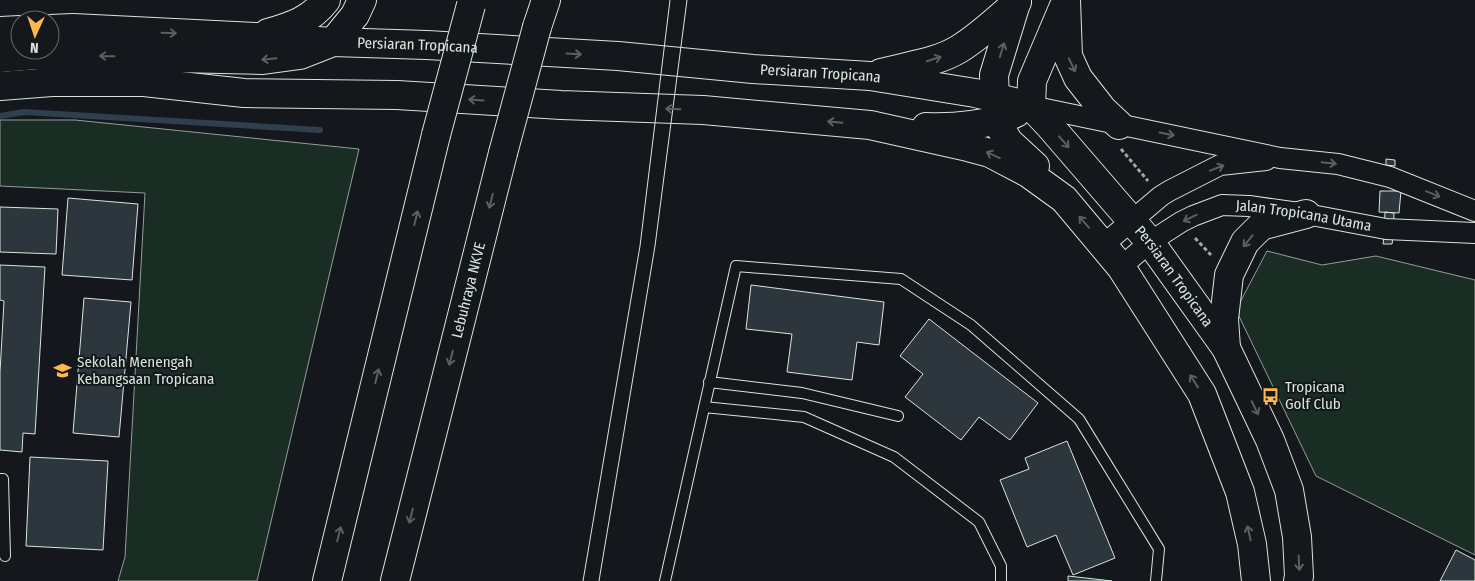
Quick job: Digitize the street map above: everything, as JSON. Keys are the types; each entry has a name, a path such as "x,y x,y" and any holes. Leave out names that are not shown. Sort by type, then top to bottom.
{"main road":[{"path":"256,37 293,26 318,11 326,0"},
{"path":"0,58 36,55 263,60 300,55 333,42 355,15 362,0"},
{"path":"367,0 368,14 381,30 398,44"},
{"name":"Lebuhraya NKVE","path":"395,581 503,153 536,27 546,0"},
{"path":"1031,106 1032,81 1066,0"},
{"path":"1066,0 1068,56 1078,78 1103,110 1108,123"},
{"path":"870,76 933,60 958,50 979,36 1017,1"},
{"path":"1017,1 994,75 1001,129 1009,142 1032,163 1122,267 1202,394 1240,492 1252,544 1256,581"},
{"path":"327,581 436,136 471,2"},
{"name":"Persiaran Tropicana","path":"60,29 618,56 753,69 870,76 975,93 997,109 1031,106 1049,124 1150,242 1226,348 1270,440 1289,490 1297,537 1298,581"},
{"path":"0,86 52,82 144,82 244,93 397,95 561,105 703,110 870,125 933,127 973,125 997,109"},
{"path":"870,125 990,153 1028,173 1064,199"},
{"path":"1226,348 1224,319 1229,274 1245,242 1261,226 1306,214"}],"street":[{"path":"1031,106 1280,158 1338,164 1390,177 1475,211"},
{"path":"1104,245 1161,196 1220,165 1280,158"},
{"name":"Jalan Tropicana Utama","path":"1122,267 1150,242 1193,216 1222,205 1249,206 1306,214 1386,229 1475,233"}],"lane":[{"path":"665,581 736,266 901,279 971,325 1079,419 1159,548 1156,581"},
{"path":"709,382 802,393 898,416"},
{"path":"704,407 804,417 894,457 979,522 1001,566 1001,581"},
{"path":"0,479 3,479 5,556"}],"path":[{"path":"1108,123 1161,196"}],"green space":[{"path":"0,120 75,120 359,149 257,581 118,581 125,557 145,193 0,186"},
{"path":"1267,251 1322,265 1376,256 1475,280 1475,555 1316,476 1236,310"}],"building":[{"path":"1386,159 1395,160 1395,166 1386,165"},
{"path":"1380,191 1401,191 1399,213 1379,212"},
{"path":"68,198 138,204 132,280 62,275"},
{"path":"0,207 58,209 56,254 0,252"},
{"path":"1385,212 1394,213 1393,238 1384,237"},
{"path":"1384,237 1393,238 1392,244 1383,244"},
{"path":"0,265 45,267 35,434 23,433 22,452 0,450 0,372 4,301 0,300"},
{"path":"751,285 884,302 879,345 857,342 852,380 787,372 792,334 746,329"},
{"path":"84,298 131,302 119,437 73,433"},
{"path":"929,319 1038,403 1010,440 979,417 961,440 905,397 923,374 900,356"},
{"path":"1067,441 1115,558 1073,575 1056,535 1027,547 1000,480 1029,469 1025,458"},
{"path":"30,457 108,461 103,550 26,546"},
{"path":"1456,550 1475,560 1475,581 1440,581"},
{"path":"1068,576 1112,581 1068,581"}],"waterway":[{"path":"0,116 24,112 320,130"}],"tram line":[{"path":"583,581 640,246 670,0"},
{"path":"599,581 655,246 687,0"}],"place":[{"name":"Sekolah Menengah Kebangsaan Tropicana","path":"63,371"},
{"name":"Tropicana Golf Club","path":"1271,396"}]}
